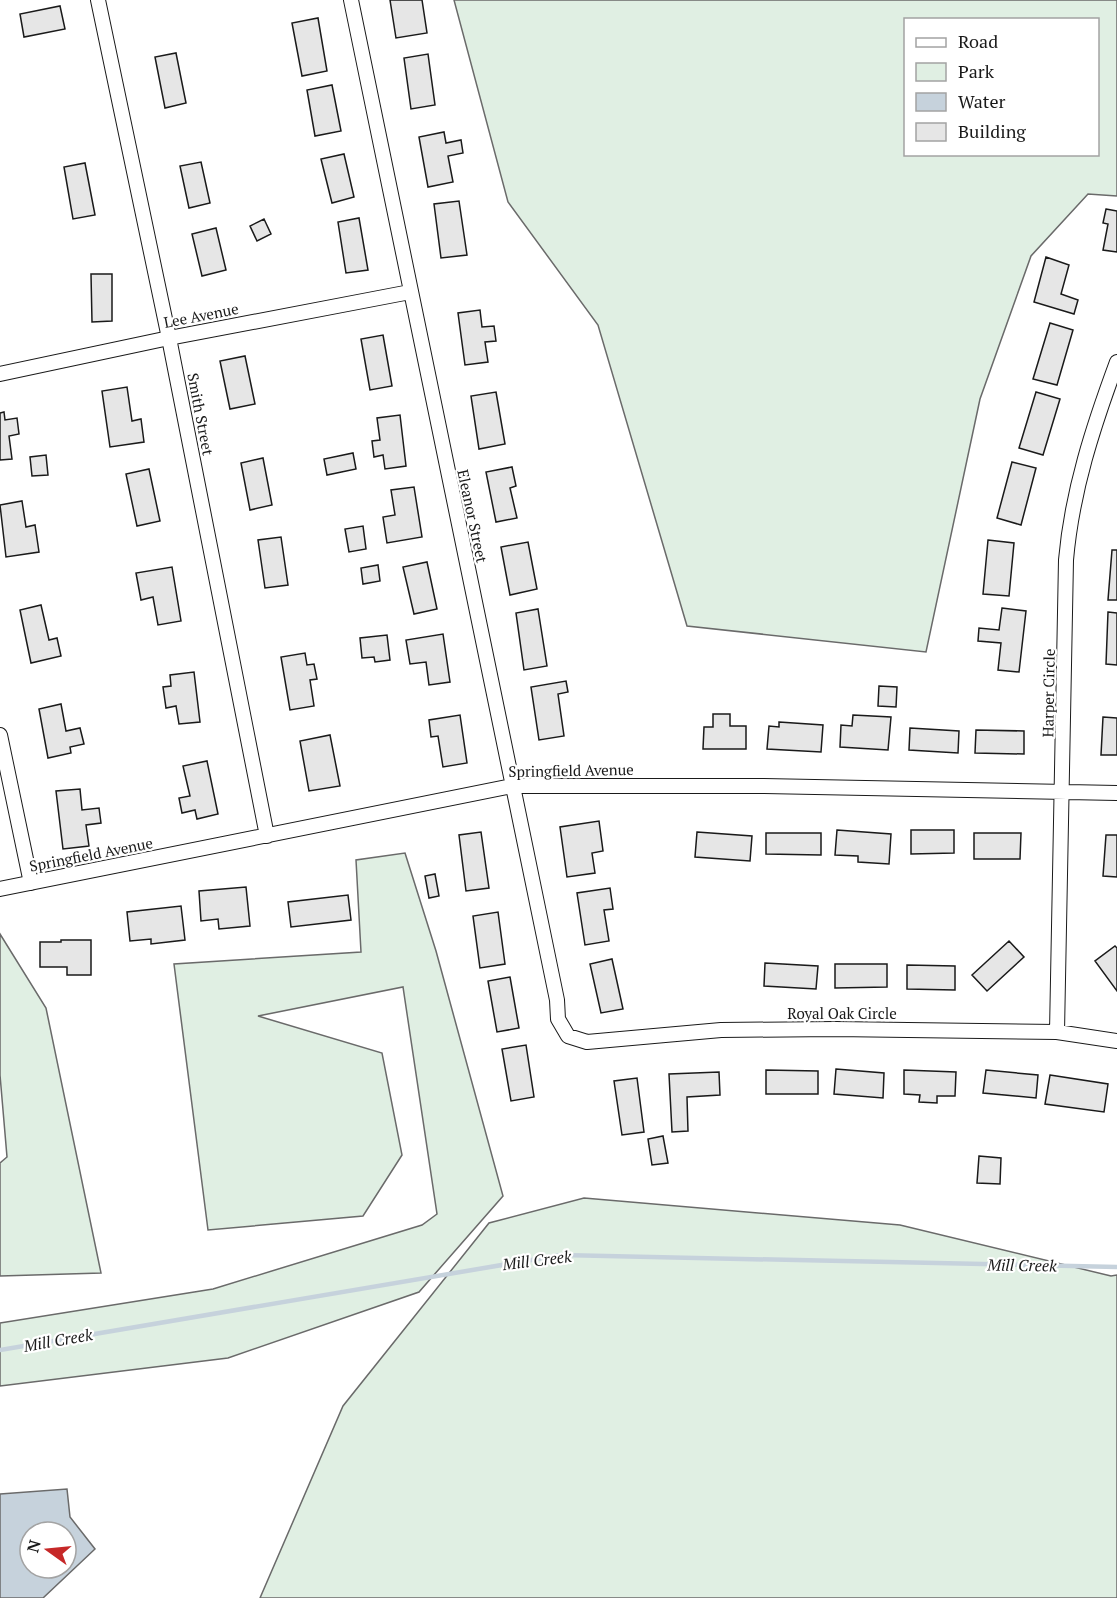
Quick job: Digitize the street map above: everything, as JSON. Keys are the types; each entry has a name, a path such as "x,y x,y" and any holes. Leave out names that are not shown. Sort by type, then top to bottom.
{"street":[{"name":"Smith Street","path":"98,0 169,338 267,836"},
{"name":"Eleanor Street","path":"351,0 557,1000 558,1019 568,1036"},
{"name":"Lee Avenue","path":"0,375 169,338 410,292"},
{"name":"Harper Circle","path":"1057,1032 1065,560 1076,485 1117,362"},
{"path":"0,735 31,883"},
{"name":"Springfield Avenue","path":"0,890 512,786 764,786 1117,793"},
{"name":"Royal Oak Circle","path":"568,1036 587,1042 721,1030 1057,1032 1117,1041"}],"green space":[{"path":"454,0 1117,0 1117,196 1088,194 1031,256 980,399 926,652 687,626 598,325 508,202"},
{"path":"405,853 436,951 503,1196 419,1292 228,1358 0,1386 0,1323 213,1289 422,1225 437,1214 403,987 258,1016 382,1053 402,1155 363,1216 208,1230 174,964 361,952 356,860"},
{"path":"0,934 46,1008 101,1273 0,1276 0,1163 7,1157 0,1075"},
{"path":"584,1198 900,1225 1111,1276 1117,1275 1117,1598 260,1598 343,1406 489,1223"}],"water":[{"path":"67,1489 70,1517 72,1520 18,1520 18,1580 62,1580 43,1598 0,1598 0,1494"},
{"path":"78,1527 95,1549 78,1565"}],"building":[{"path":"390,0 422,0 427,33 396,38"},
{"path":"60,6 65,29 24,37 20,14"},
{"path":"318,18 327,71 302,76 292,23"},
{"path":"176,53 186,103 165,108 155,57"},
{"path":"428,54 435,105 411,109 404,58"},
{"path":"332,85 341,131 315,136 307,90"},
{"path":"444,132 446,143 461,140 463,153 448,156 453,182 428,187 419,137"},
{"path":"344,154 354,197 332,203 321,159"},
{"path":"201,162 210,203 189,208 180,166"},
{"path":"85,163 95,215 73,219 64,167"},
{"path":"459,201 467,255 441,258 434,204"},
{"path":"1106,209 1117,211 1117,252 1103,250 1108,224 1103,223"},
{"path":"359,218 368,270 346,273 338,222"},
{"path":"264,219 271,234 257,241 250,226"},
{"path":"216,228 226,270 202,276 192,234"},
{"path":"1046,257 1069,265 1061,294 1078,300 1074,314 1034,302"},
{"path":"91,274 112,274 112,321 92,322"},
{"path":"480,310 482,327 494,326 496,341 485,342 488,362 465,365 458,313"},
{"path":"1050,323 1073,330 1057,385 1033,379"},
{"path":"383,335 392,386 370,390 361,339"},
{"path":"245,356 255,404 230,409 220,361"},
{"path":"127,387 132,421 141,419 144,442 110,447 102,391"},
{"path":"496,392 505,444 479,449 471,396"},
{"path":"1036,392 1060,399 1043,455 1019,448"},
{"path":"4,412 5,420 17,418 19,434 9,436 12,459 0,460 0,413"},
{"path":"400,415 406,466 385,469 383,455 374,457 372,441 380,440 377,418"},
{"path":"353,453 356,469 327,475 324,459"},
{"path":"46,455 48,475 32,476 30,457"},
{"path":"263,458 272,505 250,510 241,463"},
{"path":"1012,462 1036,468 1021,525 997,518"},
{"path":"512,467 516,486 510,488 517,518 496,522 486,472"},
{"path":"149,469 160,521 137,526 126,474"},
{"path":"414,487 422,537 387,543 383,517 395,515 391,490"},
{"path":"22,501 26,527 35,525 39,552 6,557 0,505"},
{"path":"363,526 366,549 349,552 345,529"},
{"path":"281,537 288,585 265,588 258,540"},
{"path":"988,540 1014,543 1009,596 983,594"},
{"path":"528,542 537,589 510,595 501,547"},
{"path":"1112,550 1117,550 1117,600 1108,600"},
{"path":"427,562 437,609 414,614 403,567"},
{"path":"378,565 380,581 363,584 361,568"},
{"path":"172,567 181,621 158,625 153,597 141,600 136,573"},
{"path":"41,605 49,640 57,638 61,656 31,663 20,610"},
{"path":"1002,608 1026,611 1019,672 998,670 1001,643 978,641 979,628 999,630"},
{"path":"538,609 547,666 524,670 516,613"},
{"path":"1108,612 1117,613 1117,665 1106,664"},
{"path":"443,634 450,682 429,685 426,662 410,664 406,640"},
{"path":"387,635 390,660 375,662 374,657 362,658 360,638"},
{"path":"305,653 307,665 314,664 317,679 310,680 314,706 290,710 281,657"},
{"path":"194,672 200,722 179,724 176,706 166,708 163,687 171,686 170,675"},
{"path":"566,681 568,692 558,694 564,736 539,740 531,687"},
{"path":"879,686 897,687 896,707 878,706"},
{"path":"61,704 66,731 80,728 84,744 70,747 71,753 48,758 39,709"},
{"path":"713,714 730,714 730,726 746,726 746,749 703,749 704,727 713,727"},
{"path":"460,715 467,763 443,767 438,736 431,737 429,720"},
{"path":"853,715 891,717 888,750 840,747 841,725 852,726"},
{"path":"1103,717 1117,718 1117,755 1101,755"},
{"path":"779,722 823,725 821,752 767,749 769,726 779,727"},
{"path":"910,728 959,731 958,753 909,750"},
{"path":"976,730 1024,731 1024,754 975,753"},
{"path":"330,735 340,786 309,791 300,741"},
{"path":"207,761 218,814 197,819 195,810 182,813 179,798 190,796 183,766"},
{"path":"80,789 82,810 99,808 101,823 86,825 89,846 63,849 56,791"},
{"path":"599,821 603,851 592,853 595,873 567,877 560,827"},
{"path":"837,830 891,834 889,864 858,862 858,856 835,855"},
{"path":"911,830 954,830 954,853 911,854"},
{"path":"481,832 489,888 466,891 459,835"},
{"path":"697,832 752,836 750,861 695,857"},
{"path":"766,833 821,833 821,855 766,854"},
{"path":"974,833 1021,833 1020,859 974,859"},
{"path":"1106,835 1117,835 1117,877 1103,876"},
{"path":"435,874 439,896 429,898 425,876"},
{"path":"246,887 250,926 219,929 218,919 201,921 199,891"},
{"path":"610,888 613,909 604,910 609,941 585,945 577,893"},
{"path":"348,895 351,920 291,927 288,902"},
{"path":"181,906 185,940 151,944 151,939 130,941 127,912"},
{"path":"498,912 505,964 480,968 473,916"},
{"path":"61,940 91,940 91,975 67,975 67,967 40,967 40,942 61,942"},
{"path":"1009,941 1024,957 987,991 972,975"},
{"path":"1115,946 1117,948 1117,991 1095,961"},
{"path":"612,959 623,1009 601,1013 590,964"},
{"path":"765,963 818,966 816,989 764,986"},
{"path":"835,964 887,964 887,987 835,988"},
{"path":"907,965 955,966 955,990 907,989"},
{"path":"510,977 519,1028 497,1032 488,981"},
{"path":"526,1045 534,1097 511,1101 502,1049"},
{"path":"836,1069 884,1073 883,1098 834,1094"},
{"path":"766,1070 818,1071 818,1094 766,1094"},
{"path":"904,1070 956,1072 955,1096 937,1096 937,1103 919,1102 920,1095 904,1094"},
{"path":"986,1070 1038,1075 1036,1098 983,1093"},
{"path":"719,1072 720,1095 687,1097 688,1131 672,1132 669,1074"},
{"path":"1050,1075 1108,1084 1104,1112 1045,1104"},
{"path":"637,1078 644,1132 622,1135 614,1081"},
{"path":"663,1136 668,1163 652,1165 648,1139"},
{"path":"979,1156 1001,1158 1000,1184 977,1183"}],"waterway":[{"name":"Mill Creek","path":"0,1350 561,1255 1117,1267"}]}
